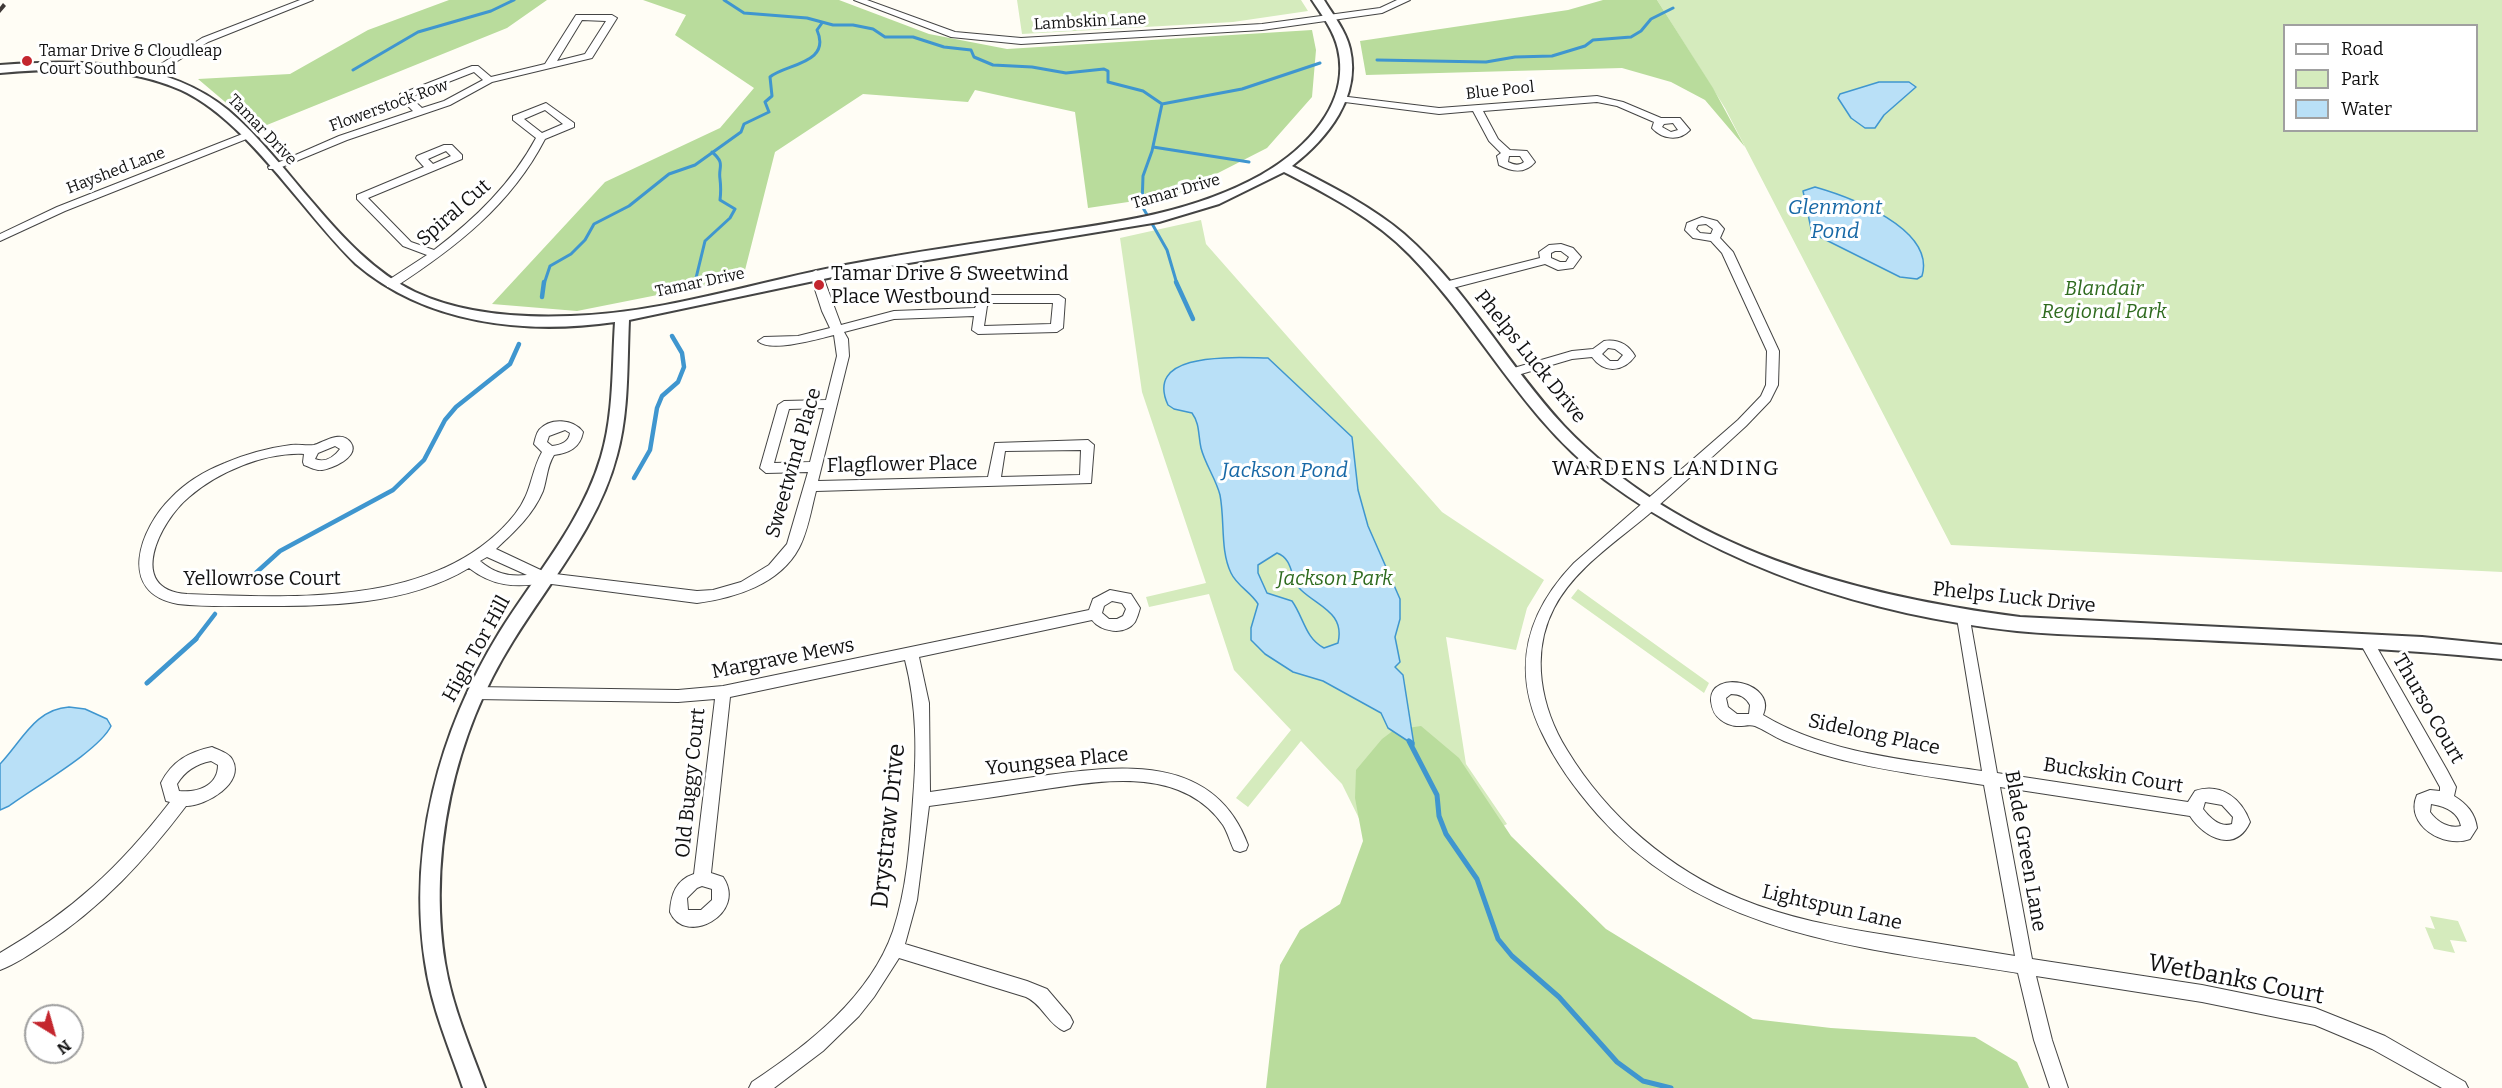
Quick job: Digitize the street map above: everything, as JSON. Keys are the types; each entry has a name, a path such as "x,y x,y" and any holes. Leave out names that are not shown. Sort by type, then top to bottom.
{"street":[{"path":"147,76 211,37 308,0"},
{"name":"Lambskin Lane","path":"859,0 940,31 1001,41 1237,29 1382,10 1406,0"},
{"name":"Tamar Drive","path":"0,69 90,68 147,76 199,96 224,113 359,260 391,284 434,304 507,319 572,321 693,305 816,274 1137,223 1165,217 1229,196 1284,166 1325,128 1340,99 1346,66 1344,48 1318,0"},
{"name":"Flowerstock Row","path":"273,166 452,100 489,80 549,66 589,56 612,18 579,17 549,66"},
{"path":"420,112 403,96 476,68 489,80"},
{"name":"Blue Pool","path":"1340,99 1421,110 1477,109 1597,99 1620,104 1660,121"},
{"path":"1477,109 1494,141 1507,153"},
{"name":"Hayshed Lane","path":"0,238 61,209 245,136"},
{"name":"Spiral Cut","path":"391,284 436,255 510,188 531,159 541,137"},
{"name":"Phelps Luck Drive","path":"1284,166 1336,194 1394,232 1445,286 1511,374 1562,434 1614,478 1652,504 1716,540 1796,574 1881,601 1964,618 2020,624 2366,641 2502,652"},
{"path":"431,168 361,197 407,244 436,255"},
{"name":"Lightspun Lane","path":"1714,238 1727,252 1773,351 1772,386 1758,408 1558,589 1539,625 1534,643 1531,667 1541,715 1555,746 1594,802 1637,844 1708,893 1765,917 1841,935 2025,966"},
{"path":"1445,286 1546,260"},
{"name":"Sweetwind Place","path":"543,578 697,597 745,586 774,569 793,547 811,486 843,347 838,328 816,274"},
{"path":"1059,299 1057,328 978,330 980,312 982,304 989,300 1059,299"},
{"path":"764,341 798,340 894,315 980,312"},
{"name":"High Tor Hill","path":"474,1088 436,964 431,875 443,784 474,693 501,645 580,523 598,488 609,456 618,398 622,316"},
{"path":"1511,374 1572,355 1596,353"},
{"path":"814,467 766,468 784,405 831,404"},
{"name":"Flagflower Place","path":"811,486 1086,480 1088,445 999,446 994,482"},
{"name":"Yellowrose Court","path":"314,449 291,449 245,460 207,477 189,490 166,512 157,527 147,554 144,566 147,578 154,587 162,594 201,600 348,599 373,596 414,586 471,562 489,551 529,505 536,492 544,457 550,451"},
{"path":"489,551 500,561 531,570 543,578"},
{"path":"471,562 485,574 497,579 518,583 543,578"},
{"name":"Margrave Mews","path":"474,693 678,696 723,692 1095,614"},
{"name":"Blade Green Lane","path":"1964,618 1990,778 2036,1021 2060,1088"},
{"name":"Thurso Court","path":"2366,641 2442,775 2448,788 2446,800"},
{"name":"Drystraw Drive","path":"765,1086 811,1050 839,1024 861,1000 895,949 913,876 921,800 922,703 911,654"},
{"name":"Old Buggy Court","path":"702,879 723,692"},
{"name":"Sidelong Place","path":"1754,717 1768,728 1817,746 1883,762 1990,778"},
{"name":"Youngsea Place","path":"921,800 1101,774 1154,774 1191,789 1214,803 1234,827 1240,845"},
{"name":"Buckskin Court","path":"1990,778 2195,810"},
{"path":"0,962 40,940 92,903 115,882 181,800"},
{"path":"895,949 1041,995 1064,1022"},
{"name":"Wetbanks Court","path":"2025,966 2295,1012 2336,1024 2370,1038 2459,1088"}],"green space":[{"path":"449,0 547,0 507,28 257,129 198,79 290,74 368,30"},
{"path":"643,0 839,0 929,34 1007,49 1312,30 1316,50 1312,97 1267,148 1175,195 1088,208 1075,112 975,90 968,102 863,94 775,152 743,278 577,311 492,304 605,182 720,128 754,88 675,35 686,15"},
{"path":"1017,0 1301,0 1308,11 1233,22 1022,34"},
{"path":"1603,0 1657,0 1713,88 1745,147 1705,100 1671,82 1622,68 1366,75 1360,41 1568,10"},
{"name":"Blandair Regional Park","path":"1657,0 2502,0 2502,572 1951,545 1725,108"},
{"name":"Jackson Park","path":"1201,220 1206,244 1442,512 1544,580 1527,608 1516,650 1446,637 1466,764 1507,824 1392,885 1342,784 1301,741 1248,807 1236,798 1291,730 1234,670 1209,594 1149,607 1146,597 1206,583 1142,392 1120,238"},
{"path":"1578,589 1709,683 1704,693 1571,598"},
{"path":"1421,726 1459,758 1511,836 1606,929 1753,1019 1831,1028 1975,1037 2017,1062 2029,1088 1266,1088 1280,965 1300,930 1340,904 1363,841 1355,798 1356,770 1382,739 1394,730"},
{"path":"2430,916 2458,921 2467,942 2450,940 2455,953 2434,949 2425,927 2435,929"}],"water":[{"path":"1879,82 1909,82 1916,87 1884,115 1875,128 1865,128 1851,118 1838,98 1840,94"},
{"name":"Glenmont Pond","path":"1815,187 1868,207 1904,230 1916,244 1923,259 1922,276 1917,279 1900,277 1812,233 1803,191"},
{"name":"Jackson Pond","path":"1216,358 1268,358 1352,437 1358,490 1368,526 1400,599 1400,619 1395,637 1400,662 1395,667 1403,675 1414,745 1388,728 1381,713 1323,681 1293,672 1265,654 1251,640 1251,628 1258,604 1231,573 1225,555 1220,495 1201,448 1196,421 1192,413 1174,409 1168,405 1164,387 1169,374 1180,366 1197,361","holes":["1277,553 1287,560 1297,586 1329,612 1338,624 1338,643 1324,648 1318,644 1309,633 1292,601 1267,593 1258,573 1258,565"]},
{"path":"69,707 85,709 107,719 111,726 104,736 80,758 0,810 0,764 38,720 57,709"}],"waterway":[{"path":"353,70 418,32 491,11 514,0"},
{"path":"724,0 744,13 807,18 833,25 853,25 873,29 885,37 913,37 944,47 971,50 974,57 993,65 1032,67 1066,73 1104,69 1108,71 1108,82 1143,91 1162,104"},
{"path":"1377,60 1486,62 1515,57 1552,56 1585,46 1593,40 1631,37 1641,31 1651,19 1673,8"},
{"path":"712,152 741,132 744,124 769,112 765,102 772,96 770,77 813,56 818,50 820,41 817,30 822,23"},
{"path":"1162,104 1242,89 1320,63"},
{"path":"1162,104 1152,151 1143,176 1142,206 1167,250 1177,284"},
{"path":"1153,147 1249,162"},
{"path":"544,284 550,266 571,254 585,240 594,224 629,206 669,174 695,165 712,152"},
{"path":"696,278 705,241 730,218 735,209 720,200 720,162 712,152"},
{"path":"542,297 544,282"},
{"path":"1176,282 1193,319"},
{"path":"634,478 650,450 657,408 662,396 678,382 684,367 682,353 672,336"},
{"path":"248,580 280,551 393,490 424,460 445,420 456,407 510,364 519,344"},
{"path":"195,640 215,614"},
{"path":"147,683 195,640"},
{"path":"1412,743 1409,741 1437,795 1439,816 1446,834 1477,879 1498,939 1512,956 1559,997 1617,1062 1643,1081 1671,1088"}],"place":[{"name":"Tamar Drive & Cloudleap Court Southbound","path":"27,61"},
{"name":"Tamar Drive & Sweetwind Place Westbound","path":"819,285"}],"district":[{"name":"WARDENS LANDING","path":"1666,469"}]}
